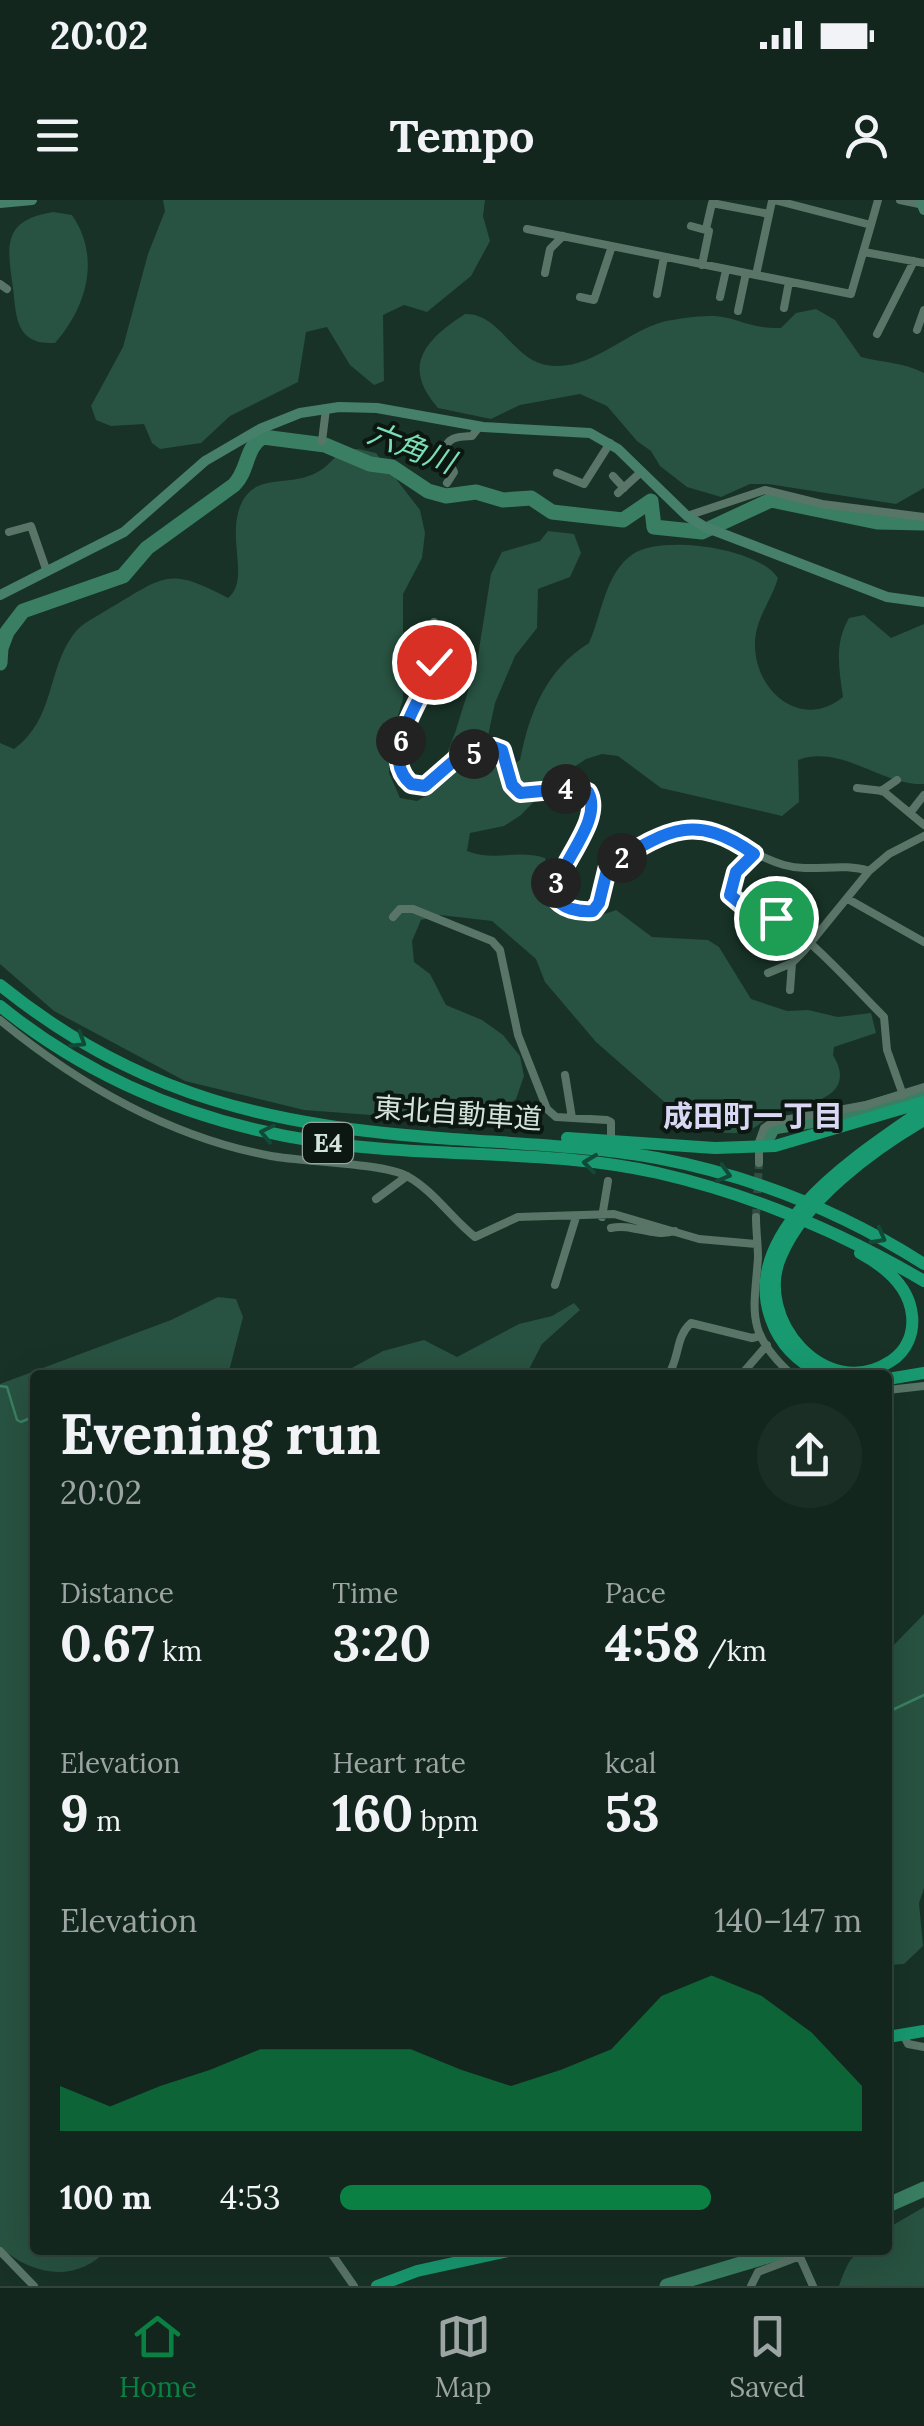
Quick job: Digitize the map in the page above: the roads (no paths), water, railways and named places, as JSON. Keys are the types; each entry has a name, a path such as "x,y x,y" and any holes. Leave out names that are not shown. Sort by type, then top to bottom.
{"highway":[{"name":"東北自動車道","path":"0,984 94,1050 166,1085 271,1117 385,1133 631,1154 714,1171 832,1213 924,1264"},
{"name":"東北自動車道","path":"0,1006 47,1041 112,1079 229,1124 320,1142 575,1162 686,1181 821,1228 924,1281"},
{"path":"385,1133 754,1148 798,1141 924,1106"},
{"path":"817,1370 798,1358 773,1325 766,1288 770,1259 788,1226 834,1175 924,1106"},
{"path":"821,1228 886,1270 910,1302 910,1338 887,1364 865,1370 841,1370 807,1354 796,1345 780,1317 776,1278 787,1244 831,1190 885,1143 924,1120"},
{"path":"892,1378 924,1373"},
{"path":"892,2036 924,2031"},
{"path":"376,2286 417,2270 488,2255"}],"street":[{"path":"0,203 32,200"},
{"path":"527,229 852,294 878,200"},
{"path":"900,200 923,205"},
{"path":"738,312 772,201 871,225"},
{"path":"702,265 712,204 769,214"},
{"path":"691,226 706,229"},
{"path":"544,273 550,249 562,236"},
{"path":"580,297 594,300 612,246"},
{"path":"864,252 919,262 877,334"},
{"path":"657,294 664,258"},
{"path":"720,297 726,270"},
{"path":"784,308 789,282"},
{"path":"917,330 924,310"},
{"path":"0,595 124,532 192,472 260,430 300,414 364,406 480,427 574,431 610,444 687,516 723,535 887,597 924,602"},
{"path":"322,441 326,409"},
{"path":"448,483 454,472 444,451 446,444 453,438 472,436 480,427"},
{"path":"558,473 584,484 610,444"},
{"path":"612,476 622,491 641,472"},
{"path":"687,516 745,493 765,490 822,504 924,517"},
{"path":"9,532 31,526 46,572"},
{"path":"434,622 432,675 398,750 402,774 411,784 425,786 448,763 494,747 502,750 512,785 520,793 575,788 588,792 592,802 590,818 558,877 554,896 558,902 577,910 593,911 599,903 608,866 687,827 711,830 754,854 794,867 852,866 869,871"},
{"path":"881,790 897,780"},
{"path":"857,788 881,790 924,825"},
{"path":"910,814 924,794"},
{"path":"768,974 792,963 809,946 869,871 889,854 924,837"},
{"path":"754,854 736,872 730,891 732,898 748,910 780,920 884,1017 887,1050 903,1095"},
{"path":"794,867 796,854"},
{"path":"848,898 924,942"},
{"path":"393,918 400,908 413,910 492,941 500,950 508,1004 529,1071 550,1114 607,1120 612,1122 610,1134"},
{"path":"790,990 792,963"},
{"path":"790,980 804,986"},
{"path":"0,1020 84,1082 167,1123 252,1152 386,1169 407,1176 475,1237 518,1216 624,1214 699,1240 756,1244"},
{"path":"565,1075 572,1118"},
{"path":"760,1142 764,1128 772,1122 903,1095 924,1087"},
{"path":"376,1199 407,1176"},
{"path":"602,1217 608,1181"},
{"path":"555,1285 576,1217"},
{"path":"756,1217 752,1295 764,1340 788,1370"},
{"path":"611,1228 621,1226 663,1234 675,1231"},
{"path":"671,1370 677,1361 682,1332 691,1323 764,1340"},
{"path":"744,1370 764,1340"},
{"path":"892,1390 924,1386"},
{"path":"903,2034 908,2044 924,2047"},
{"path":"0,2252 34,2286"},
{"path":"332,2255 354,2286"},
{"path":"751,2286 758,2272 794,2255"},
{"path":"799,2255 813,2286"}],"waterway":[{"name":"六角川","path":"0,663 7,632 23,611 123,576 147,548 234,485 253,447 263,437 325,445 370,464 392,467 428,491 446,496 476,492 503,500 531,498 552,512 623,520 651,501 654,527 702,532 771,500 877,522 924,523"},
{"path":"766,1140 773,1127 841,1116 924,1092"},
{"path":"0,1386 7,1387 17,1420 30,1418"},
{"path":"892,1710 924,1695"},
{"path":"892,2203 924,2189"},
{"path":"667,2286 771,2255"}],"tunnel":[{"path":"756,1217 759,1163"}],"district":[{"name":"成田町一丁目","path":"753,1117"}]}
